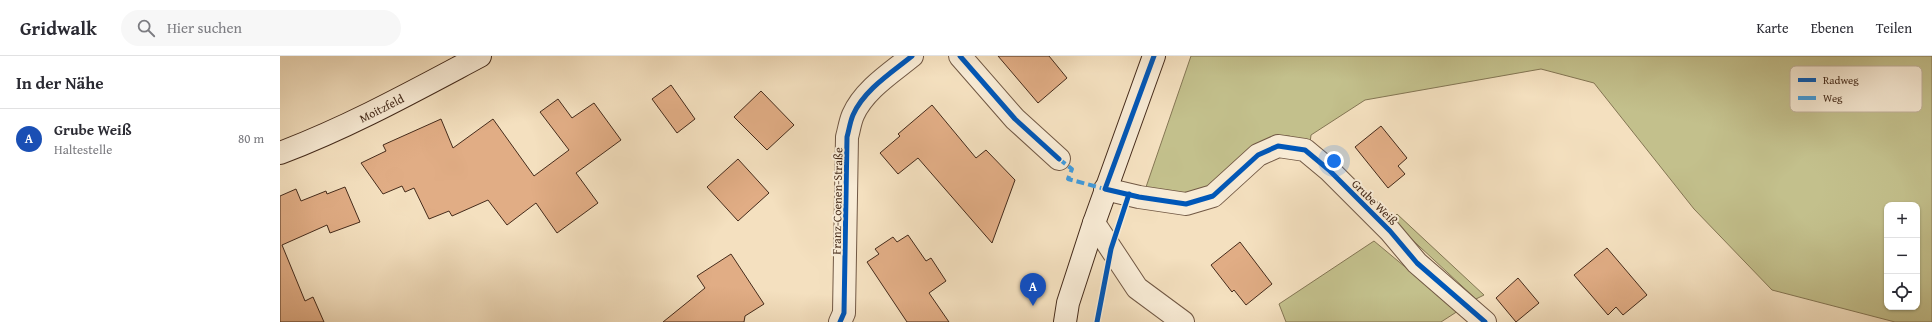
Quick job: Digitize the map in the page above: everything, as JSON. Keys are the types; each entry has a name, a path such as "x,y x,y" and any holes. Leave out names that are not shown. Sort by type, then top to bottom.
{"street":[{"name":"Moitzfeld","path":"280,153 312,141 393,103 480,56"},
{"name":"Franz-Coenen-Straße","path":"840,322 844,313 848,137 852,116 860,103 871,90 912,56"},
{"path":"960,56 1015,119 1059,158"},
{"path":"1065,322 1068,303 1105,189 1154,56"},
{"name":"Grube Weiß","path":"1105,189 1140,197 1186,204 1213,196 1258,155 1278,146 1305,150 1329,170 1390,231 1417,263 1485,322"},
{"path":"1094,223 1137,288 1184,322"}],"shaded area":[{"path":"1191,56 1932,56 1932,322 1895,322 1772,290 1694,209 1594,83 1541,69 1365,100 1311,135 1310,143 1289,136 1279,136 1221,182 1186,199 1145,190"},
{"path":"1397,214 1484,295 1476,299 1391,220"},
{"path":"1374,241 1458,311 1441,322 1286,322 1279,304"}],"building":[{"path":"998,56 1049,56 1067,78 1038,103"},
{"path":"671,85 695,119 677,133 652,99"},
{"path":"761,91 794,125 767,150 734,117"},
{"path":"558,99 572,118 594,103 621,140 576,173 598,203 557,233 536,203 507,225 488,200 452,216 449,211 429,219 414,188 405,192 402,186 383,194 361,163 386,151 383,145 441,119 453,148 493,119 534,176 569,150 540,112"},
{"path":"932,105 976,158 986,150 1015,180 992,243 918,158 898,174 880,153 900,136 898,134"},
{"path":"1381,126 1407,158 1398,166 1405,174 1388,188 1355,147"},
{"path":"738,159 769,193 738,221 707,187"},
{"path":"345,187 360,222 330,233 327,225 282,245 305,301 313,297 324,322 280,322 280,196 296,189 301,201 326,191 327,194"},
{"path":"908,235 926,261 931,258 946,281 929,293 949,322 907,322 867,262 879,254 875,249 893,237 897,242"},
{"path":"1240,242 1272,284 1246,305 1234,290 1232,292 1211,265"},
{"path":"1607,248 1647,295 1623,315 1616,307 1608,315 1574,275"},
{"path":"731,254 764,304 745,316 744,322 663,322 705,288 697,276"},
{"path":"1518,278 1539,303 1516,322 1496,298"}],"marked path":[{"path":"1059,159 1072,169 1068,179 1105,189"}],"cycle path":[{"path":"840,322 844,313 847,137 850,123 858,106 871,90 912,56"},
{"path":"960,56 1015,119 1059,159"},
{"path":"1154,56 1105,189 1139,197 1186,204 1213,196 1258,155 1278,146 1305,150 1329,170 1390,231 1417,263 1485,322"},
{"path":"1097,322 1111,249 1129,194"}],"place":[{"name":"Grube Weiß","path":"1033,306"}]}
